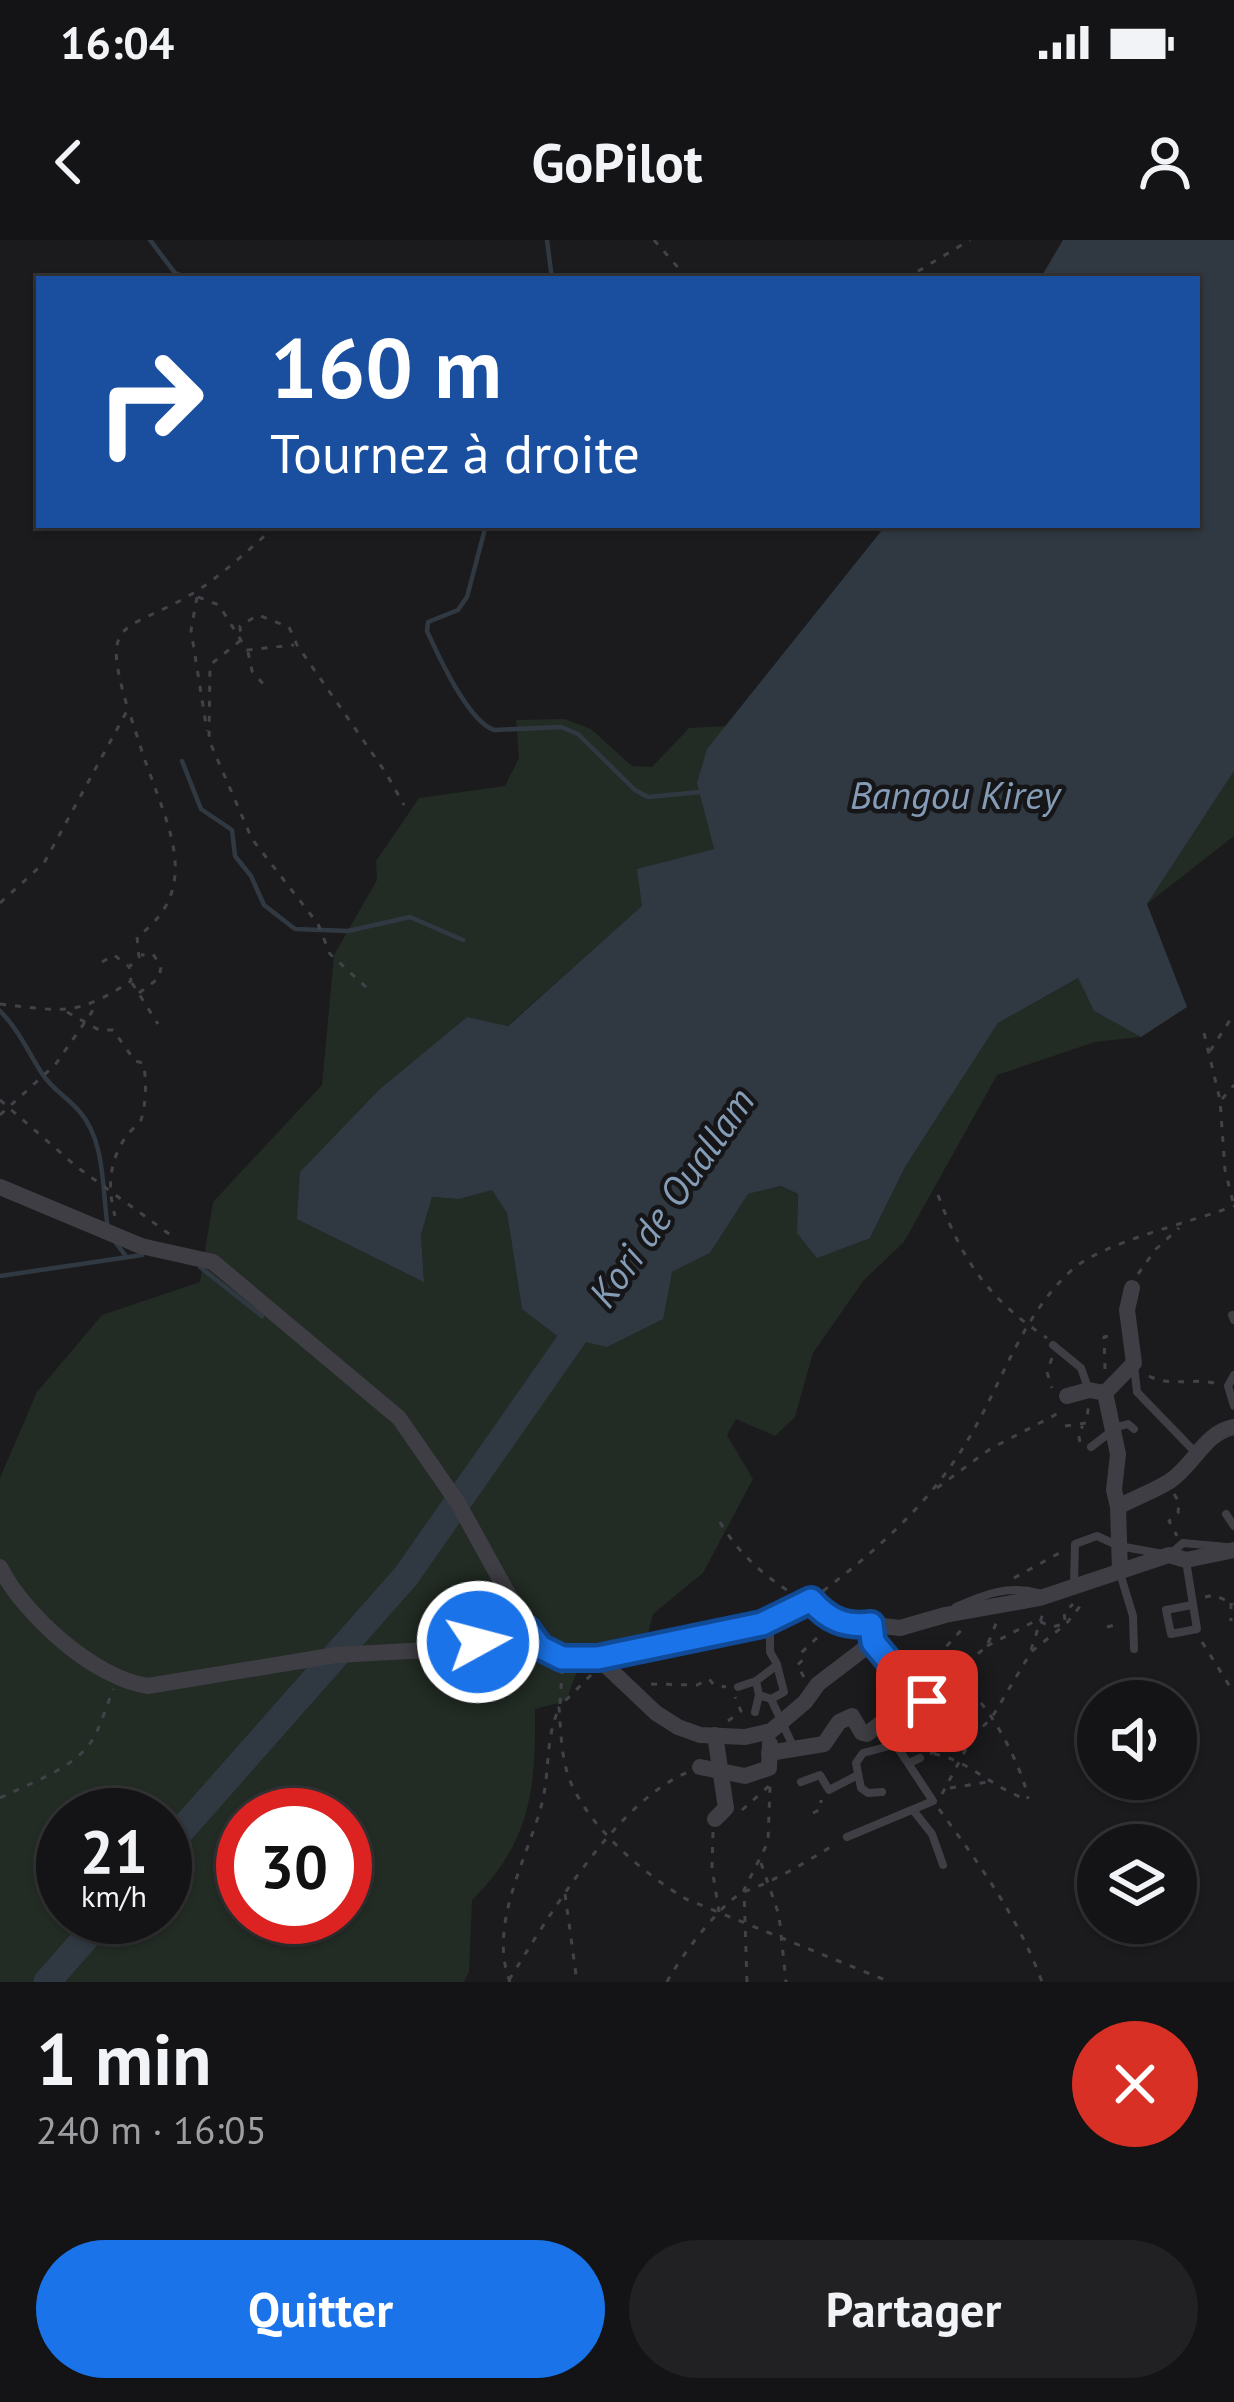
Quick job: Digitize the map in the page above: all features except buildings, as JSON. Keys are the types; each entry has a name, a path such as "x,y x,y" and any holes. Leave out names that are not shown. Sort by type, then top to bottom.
{"street":[{"path":"0,1187 140,1246 213,1262 399,1418 458,1503 540,1647 562,1658 598,1658 762,1624 806,1603 832,1620 872,1633 917,1695 867,1734 852,1716 839,1722 824,1744 770,1753"},
{"path":"1067,1396 1097,1392 1133,1364 1126,1310 1132,1288"},
{"path":"1097,1392 1118,1454 1114,1490 1120,1572"},
{"path":"1118,1507 1168,1482 1210,1437 1234,1427"},
{"path":"598,1658 678,1727 745,1737 775,1727 872,1633 1049,1595 1179,1553 1234,1550"},
{"path":"0,1567 12,1591 33,1615 126,1683 148,1686 336,1655 464,1648 498,1633 528,1630"},
{"path":"700,1767 745,1776 769,1768 775,1727"},
{"path":"715,1735 720,1814"}],"lane":[{"path":"1053,1345 1081,1368 1097,1392"},
{"path":"1133,1364 1137,1392 1198,1455"},
{"path":"1234,1375 1228,1386 1234,1406"},
{"path":"1090,1447 1128,1424 1134,1429"},
{"path":"1226,1514 1234,1526"},
{"path":"1074,1587 1075,1544 1097,1536 1119,1546 1179,1553 1192,1602 1197,1629 1171,1634 1166,1610 1192,1602"},
{"path":"1120,1572 1133,1621 1134,1649"},
{"path":"945,1615 990,1592 1011,1588 1049,1595"},
{"path":"759,1695 771,1699 784,1692 770,1652 770,1631 762,1624"},
{"path":"738,1687 756,1681 777,1665"},
{"path":"917,1695 949,1678"},
{"path":"755,1712 756,1681"},
{"path":"917,1695 927,1701 932,1717"},
{"path":"771,1699 775,1727 793,1747"},
{"path":"847,1837 933,1801 881,1723"},
{"path":"882,1792 868,1793 856,1776 856,1763 863,1753 897,1744"},
{"path":"909,1763 925,1756"},
{"path":"801,1781 820,1775 829,1790 856,1776"},
{"path":"913,1810 932,1834 943,1865"}],"path":[{"path":"654,240 685,276"},
{"path":"910,276 970,240"},
{"path":"139,955 137,937 163,912 176,855 117,669 120,635 127,625 194,596 273,528"},
{"path":"194,596 219,605 264,686"},
{"path":"194,596 190,630 209,740 252,839 318,924 330,954 366,987"},
{"path":"241,640 240,626 258,615 289,627 404,805"},
{"path":"209,740 210,665 241,640"},
{"path":"248,650 297,645"},
{"path":"0,903 44,863 128,710"},
{"path":"129,967 139,955 153,954 161,967 159,978 139,993"},
{"path":"102,962 114,955 129,967 131,981 158,1024"},
{"path":"0,1004 66,1011 92,1004 131,981"},
{"path":"0,1115 55,1065 92,1012 92,1004"},
{"path":"66,1011 112,1030 135,1061 143,1063 146,1073 140,1121 113,1162 109,1192 121,1238"},
{"path":"1208,1052 1234,1014"},
{"path":"936,1489 976,1427 1027,1324 1073,1269 1123,1243 1234,1207 1225,1170 1220,1100 1204,1034"},
{"path":"1220,1100 1234,1085"},
{"path":"0,1100 109,1192 176,1239"},
{"path":"938,1195 962,1254 984,1285 1053,1345"},
{"path":"1132,1288 1144,1264 1181,1227"},
{"path":"1090,1447 1077,1438 1097,1392 1104,1337 1129,1331"},
{"path":"719,1522 779,1588 806,1603 870,1556 936,1489 990,1449 1055,1415 1067,1396 1051,1387 1048,1363 1062,1356"},
{"path":"1133,1364 1153,1380 1196,1379 1228,1386"},
{"path":"1065,1426 1084,1424"},
{"path":"1168,1482 1179,1502 1178,1513 1169,1521 1179,1553"},
{"path":"990,1592 1075,1544"},
{"path":"1031,1652 1066,1624 1088,1590 1064,1613 1066,1624"},
{"path":"925,1756 974,1734 991,1719 1031,1652 1049,1595"},
{"path":"1192,1602 1214,1595 1232,1602 1231,1621"},
{"path":"987,1646 1004,1606"},
{"path":"949,1678 944,1649 983,1610"},
{"path":"811,1694 797,1665 803,1660 801,1653 832,1620"},
{"path":"1041,1621 1052,1627 1066,1624"},
{"path":"949,1678 987,1646 1041,1621"},
{"path":"1107,1627 1133,1621"},
{"path":"1197,1629 1207,1655 1234,1693"},
{"path":"562,1658 561,1744 569,1780 610,1835 662,1885 719,1914 890,1982"},
{"path":"925,1756 959,1762 988,1782 1028,1799 991,1719 968,1688 949,1678"},
{"path":"624,1684 698,1685 709,1679 714,1685 731,1688 741,1711 715,1735"},
{"path":"0,1798 88,1748 105,1718 111,1692 126,1683"},
{"path":"509,1982 503,1945 518,1875 541,1806 549,1734 560,1707"},
{"path":"954,1717 959,1741"},
{"path":"974,1734 948,1787 933,1801 988,1876 1042,1982"},
{"path":"509,1982 564,1892 610,1835 669,1780 700,1767"},
{"path":"948,1787 988,1782"},
{"path":"667,1982 704,1928 719,1914 744,1890 760,1861 768,1842 770,1785 749,1807 720,1814 711,1852 719,1914"},
{"path":"813,1813 819,1811 829,1790"},
{"path":"744,1890 767,1884 847,1837"},
{"path":"760,1861 784,1939 785,1982"},
{"path":"744,1890 748,1982"},
{"path":"564,1892 577,1982"}],"shaded area":[{"path":"565,719 591,729 632,766 652,767 689,728 726,726 701,772 714,849 638,869 643,906 507,1026 467,1017 380,1090 424,1280 421,1235 432,1197 459,1199 492,1189 507,1213 522,1309 672,1272 710,1253 748,1194 781,1186 798,1194 797,1233 870,1238 905,1167 998,1023 1078,978 1094,1011 1141,1037 1095,1042 997,1075 904,1242 864,1280 813,1353 795,1417 775,1436 736,1419 727,1435 753,1479 703,1573 653,1614 647,1638 587,1644 566,1701 535,1709 534,1764 526,1812 507,1857 472,1900 469,1972 464,1982 0,1982 0,1478 37,1392 102,1315 200,1282 213,1202 322,1085 334,955 377,880 376,861 419,798 505,786 519,758 516,720"},
{"path":"1234,771 1234,836 1147,904"}],"water":[{"name":"Bangou Kirey","path":"1063,240 1234,240 1234,771 1147,904 1187,1007 1141,1037 1094,1011 1078,978 998,1023 905,1167 870,1238 817,1258 797,1233 798,1194 781,1186 748,1194 710,1253 672,1272 663,1319 607,1347 556,1335 522,1309 507,1213 492,1190 459,1199 432,1197 421,1235 424,1282 297,1219 300,1172 380,1089 467,1017 508,1026 642,906 637,869 714,849 697,783 707,749 884,528 1200,528 1200,276 1042,276"}],"waterway":[{"path":"150,240 182,276"},
{"path":"547,240 552,276"},
{"path":"485,528 467,597 458,610 428,622 427,631 474,714 494,730 561,727 578,734 648,797 700,792"},
{"path":"182,761 201,809 232,830 235,856 264,905 295,929 348,931 410,917 463,940"},
{"path":"0,1011 45,1078 88,1124 99,1152 108,1229"},
{"path":"116,1243 125,1255"},
{"path":"0,1276 142,1255"},
{"path":"200,1267 262,1316"},
{"name":"Kori de Ouallam","path":"192,1818 406,1576 592,1310"},
{"name":"Kori de Ouallam","path":"47,1982 80,1944"}],"route":[{"path":"478,1642 498,1633 528,1630 540,1647 562,1658 598,1658 762,1624 811,1600 832,1620 871,1624 873,1642 927,1701"}]}
